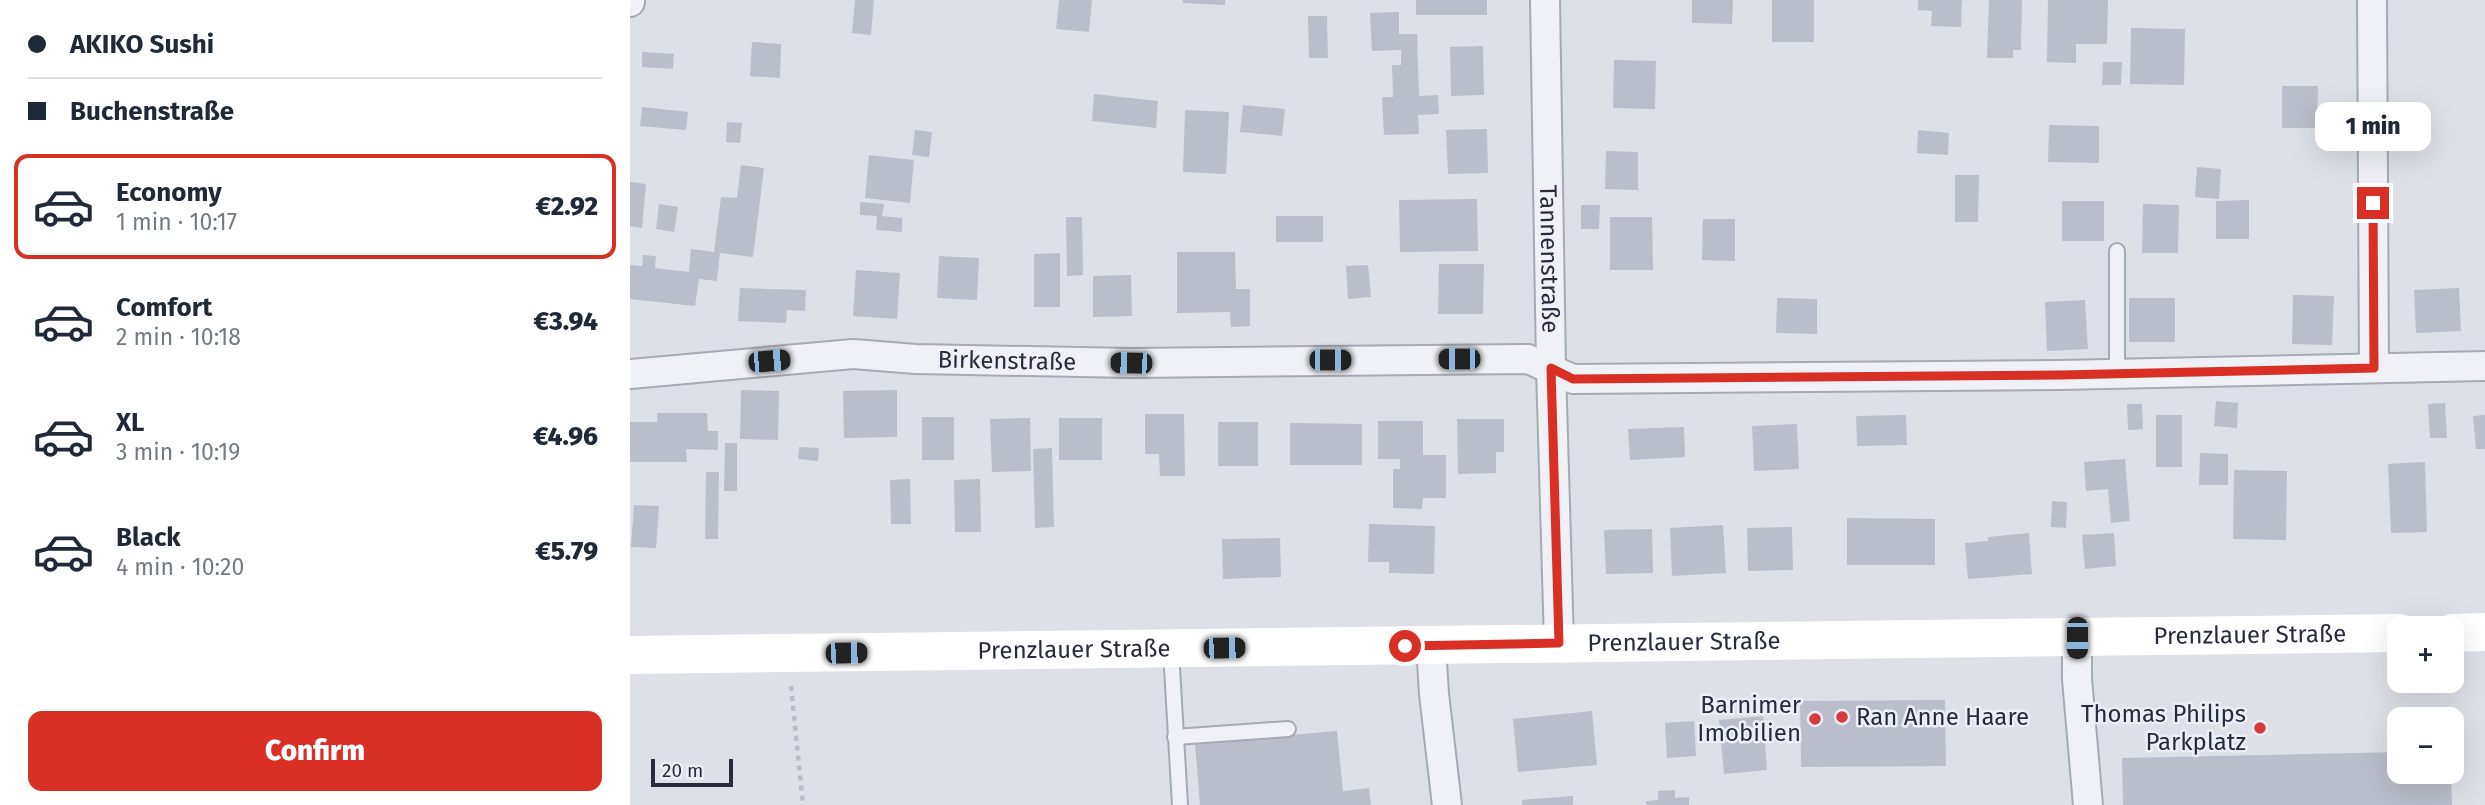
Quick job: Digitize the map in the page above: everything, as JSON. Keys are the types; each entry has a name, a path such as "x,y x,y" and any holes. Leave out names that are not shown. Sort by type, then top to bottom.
{"main road":[{"path":"2464,632 2485,632"},
{"name":"Prenzlauer Straße","path":"630,655 2387,633"}],"street":[{"name":"Tannenstraße","path":"1545,0 1559,643"},
{"path":"2372,0 2374,368"},
{"name":"Birkenstraße","path":"630,374 853,354 916,359 1131,363 1528,359 1573,379 2117,374 2485,366"},
{"path":"2077,638 2077,679 2088,805"},
{"path":"1431,646 1447,805"}],"lane":[{"path":"2117,251 2117,374"},
{"path":"1171,649 1180,805"},
{"path":"1175,737 1288,729"}],"path":[{"path":"791,686 803,805"}],"building":[{"path":"855,0 874,0 871,35 852,33"},
{"path":"1059,0 1092,0 1089,32 1056,29"},
{"path":"1183,0 1225,0 1225,5 1183,3"},
{"path":"1416,0 1487,0 1487,15 1416,15"},
{"path":"1692,0 1733,0 1732,24 1692,23"},
{"path":"1772,0 1814,0 1814,42 1772,42"},
{"path":"1918,0 1962,0 1961,27 1931,26 1932,11 1918,10"},
{"path":"1989,0 2022,0 2021,50 2013,50 2013,58 1987,58"},
{"path":"2048,0 2108,0 2107,44 2076,44 2076,63 2047,62"},
{"path":"1399,12 1399,34 1417,34 1419,96 1438,95 1439,114 1418,115 1419,134 1384,135 1382,97 1393,97 1392,65 1401,65 1401,50 1372,51 1370,13"},
{"path":"1308,16 1327,16 1328,58 1309,58"},
{"path":"2131,28 2185,29 2184,85 2130,84"},
{"path":"752,42 781,44 780,78 750,76"},
{"path":"1483,46 1484,95 1451,96 1450,47"},
{"path":"642,52 674,54 673,69 642,67"},
{"path":"1614,60 1656,61 1655,109 1613,108"},
{"path":"2103,62 2122,62 2121,85 2102,85"},
{"path":"2282,86 2318,86 2317,128 2282,128"},
{"path":"1094,94 1158,101 1156,128 1092,121"},
{"path":"1243,105 1285,109 1282,136 1240,132"},
{"path":"642,107 688,112 686,130 640,126"},
{"path":"1185,110 1229,112 1226,174 1183,172"},
{"path":"727,122 742,123 740,143 726,142"},
{"path":"2049,125 2099,126 2099,163 2048,162"},
{"path":"1487,129 1488,173 1448,174 1446,130"},
{"path":"915,130 932,132 929,157 912,155"},
{"path":"1918,130 1949,133 1948,155 1917,153"},
{"path":"1606,151 1638,152 1638,190 1605,189"},
{"path":"869,155 914,160 910,203 865,198"},
{"path":"741,165 764,168 753,257 720,253 717,281 699,279 695,306 630,299 630,265 642,266 643,255 656,256 655,268 689,272 691,249 714,252 721,197 737,198"},
{"path":"2197,167 2221,169 2219,199 2195,197"},
{"path":"1955,175 1979,175 1978,222 1955,222"},
{"path":"630,182 646,184 642,228 630,226"},
{"path":"1477,199 1478,251 1400,252 1399,200"},
{"path":"2249,200 2249,239 2216,239 2216,201"},
{"path":"2062,201 2104,201 2104,241 2062,241"},
{"path":"860,202 884,204 882,216 902,218 902,232 876,230 877,216 860,215"},
{"path":"659,204 678,207 674,232 656,229"},
{"path":"2143,204 2179,205 2178,253 2142,253"},
{"path":"1581,205 1600,205 1599,229 1581,229"},
{"path":"1276,216 1323,216 1323,242 1276,242"},
{"path":"1066,217 1082,217 1083,275 1067,276"},
{"path":"1610,217 1652,217 1653,270 1610,270"},
{"path":"1703,219 1735,219 1735,261 1702,260"},
{"path":"1177,252 1235,252 1236,289 1250,289 1250,326 1231,327 1230,312 1177,313"},
{"path":"1060,253 1060,307 1034,307 1034,254"},
{"path":"939,256 979,258 977,300 937,298"},
{"path":"1439,264 1484,264 1483,314 1438,314"},
{"path":"1368,265 1371,297 1348,299 1346,266"},
{"path":"856,270 900,273 897,319 853,316"},
{"path":"1131,275 1132,316 1093,317 1093,276"},
{"path":"740,288 806,290 805,311 787,310 786,323 738,321"},
{"path":"2459,288 2461,331 2416,333 2414,290"},
{"path":"2293,295 2334,296 2332,345 2292,344"},
{"path":"1777,298 1817,299 1817,334 1776,333"},
{"path":"2129,298 2175,298 2175,342 2129,342"},
{"path":"2085,300 2088,349 2047,351 2045,302"},
{"path":"741,390 779,391 778,440 740,439"},
{"path":"897,390 897,437 844,438 843,391"},
{"path":"2216,401 2238,403 2237,428 2214,426"},
{"path":"2445,403 2447,438 2430,438 2428,404"},
{"path":"2127,404 2142,404 2143,429 2128,430"},
{"path":"657,413 707,413 708,431 718,431 718,450 686,449 687,462 630,462 630,422 657,422"},
{"path":"1145,414 1184,414 1185,476 1160,476 1159,454 1145,454"},
{"path":"1906,415 1907,445 1857,446 1856,416"},
{"path":"2156,415 2182,415 2182,467 2156,467"},
{"path":"2485,415 2485,449 2476,449 2473,416"},
{"path":"922,417 954,417 954,460 922,460"},
{"path":"1030,418 1031,471 992,472 990,419"},
{"path":"1059,418 1102,418 1102,460 1059,460"},
{"path":"1457,419 1504,419 1504,452 1496,452 1496,473 1458,474"},
{"path":"1378,421 1423,421 1423,455 1446,455 1446,498 1423,498 1422,509 1393,508 1393,469 1400,469 1400,459 1378,459"},
{"path":"1218,422 1258,422 1258,466 1218,466"},
{"path":"1290,423 1362,424 1362,465 1290,465"},
{"path":"1797,424 1799,469 1754,471 1752,426"},
{"path":"1684,427 1685,457 1630,460 1628,429"},
{"path":"725,443 737,443 737,491 724,491"},
{"path":"799,447 819,448 818,461 798,459"},
{"path":"1052,448 1054,527 1035,528 1033,449"},
{"path":"2200,453 2228,454 2228,485 2199,485"},
{"path":"2125,459 2130,521 2111,523 2108,489 2086,491 2084,462"},
{"path":"2425,462 2427,532 2391,533 2388,464"},
{"path":"2234,470 2287,471 2286,540 2233,539"},
{"path":"706,472 719,472 718,539 705,539"},
{"path":"910,479 911,524 891,524 890,480"},
{"path":"980,479 981,532 955,532 954,480"},
{"path":"2052,501 2067,502 2066,528 2051,527"},
{"path":"634,505 659,506 656,548 631,547"},
{"path":"1847,518 1935,519 1935,565 1847,565"},
{"path":"1369,524 1435,526 1434,574 1389,573 1389,562 1368,562"},
{"path":"1723,525 1726,573 1672,576 1670,528"},
{"path":"1792,527 1793,570 1748,571 1747,528"},
{"path":"1652,529 1653,573 1606,574 1604,530"},
{"path":"2029,533 2032,574 1968,579 1965,543 1988,541 1988,537"},
{"path":"2114,533 2116,566 2085,569 2082,535"},
{"path":"1280,538 1281,577 1223,579 1222,539"},
{"path":"1945,700 1946,766 1801,767 1800,701"},
{"path":"1592,711 1597,765 1518,772 1513,719"},
{"path":"1763,716 1767,770 1724,774 1719,720"},
{"path":"1694,721 1696,756 1667,758 1665,723"},
{"path":"1337,731 1343,791 1369,788 1371,805 1200,805 1195,743"},
{"path":"2387,752 2387,784 2451,784 2452,805 2123,805 2122,758"},
{"path":"1675,790 1675,798 1689,797 1689,805 1646,805 1646,801 1658,800 1658,791"},
{"path":"1573,796 1573,805 1522,805 1522,800"}],"place":[{"name":"Ran Anne Haare","path":"1842,717"},
{"name":"Barnimer Imobilien","path":"1815,719"},
{"name":"Thomas Philips Parkplatz","path":"2260,728"}],"route":[{"path":"1405,646 1559,643 1551,368 1573,379 2060,375 2374,368 2373,203"}]}
